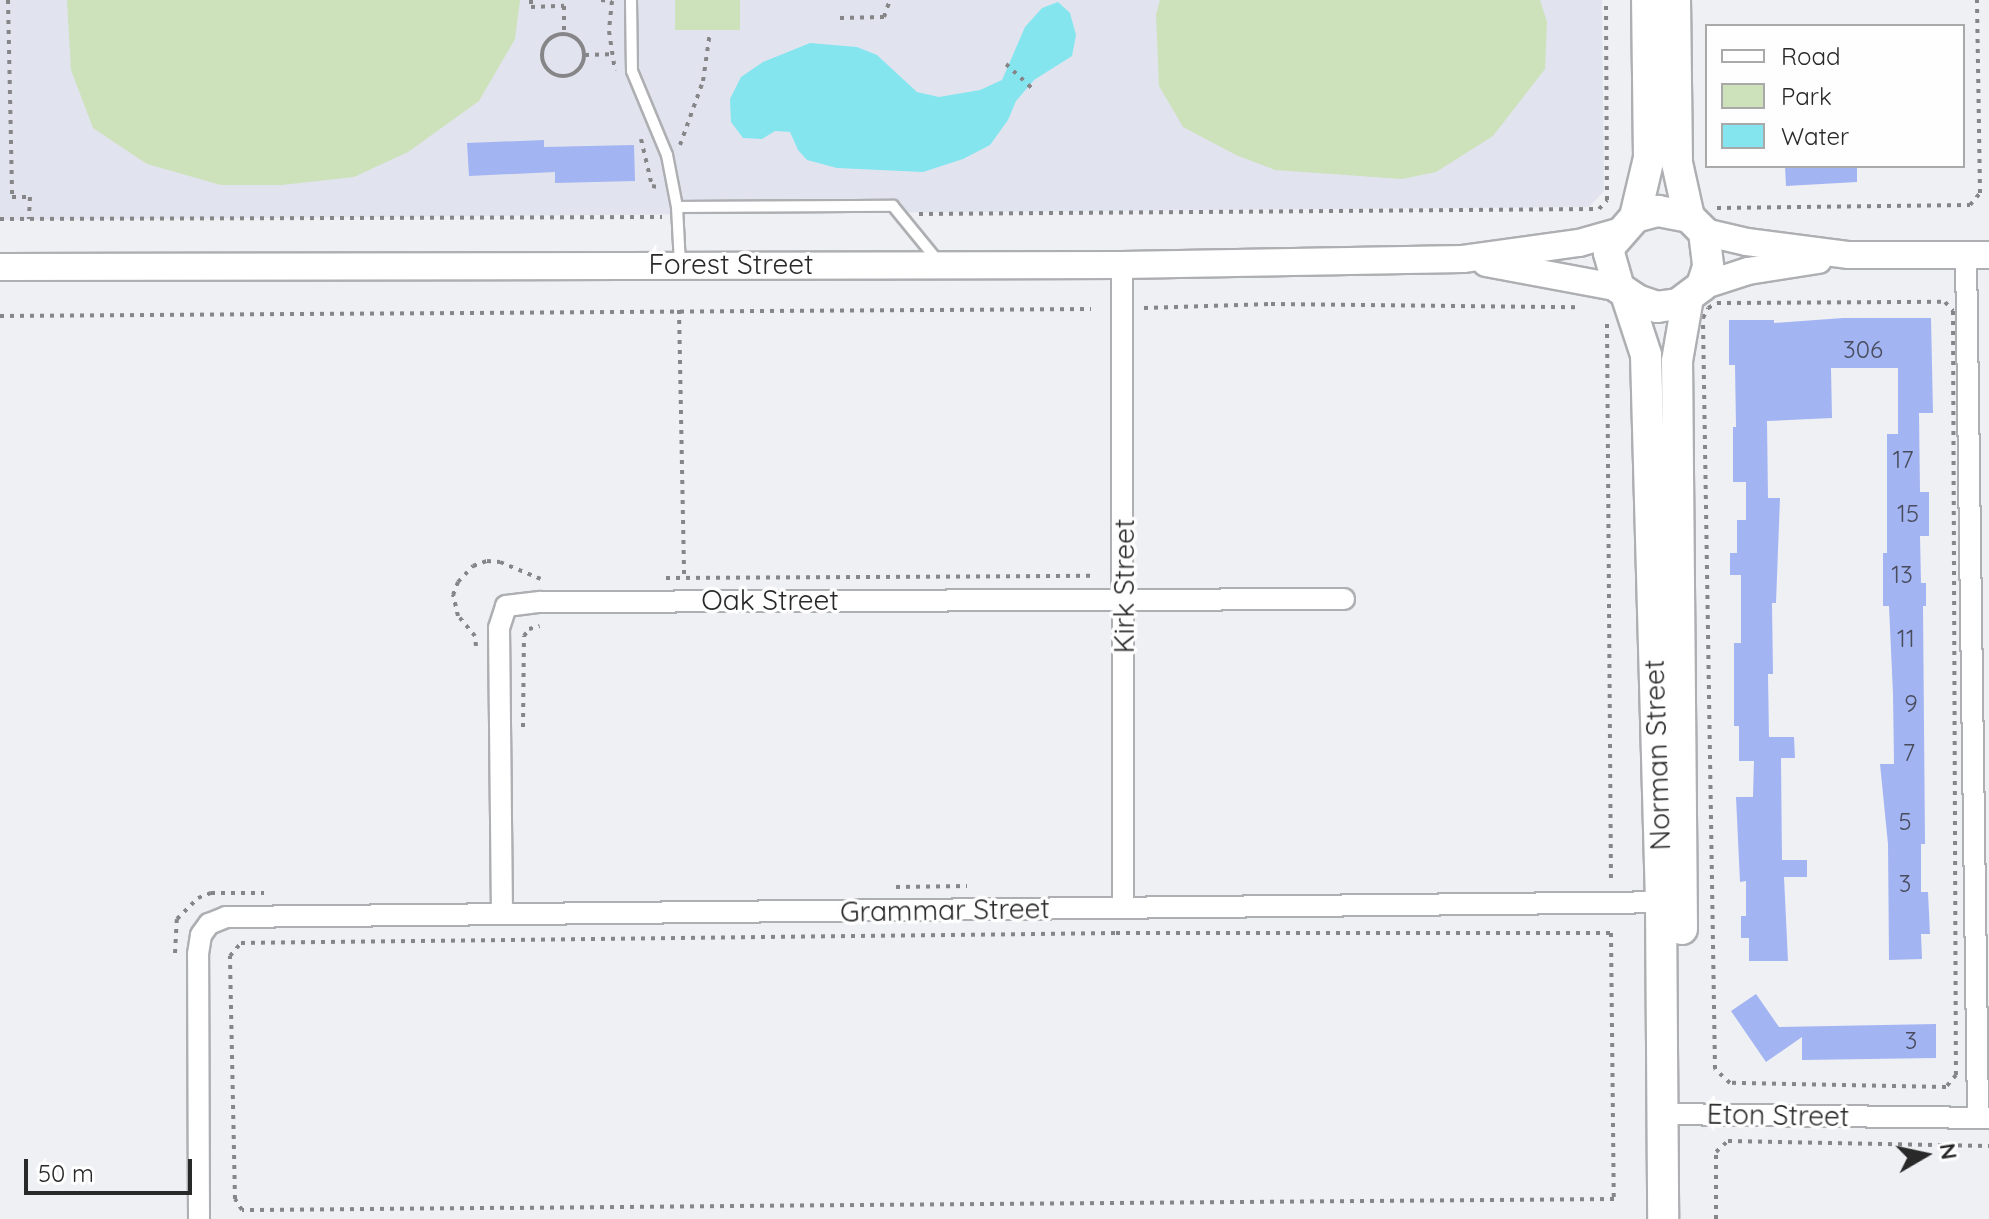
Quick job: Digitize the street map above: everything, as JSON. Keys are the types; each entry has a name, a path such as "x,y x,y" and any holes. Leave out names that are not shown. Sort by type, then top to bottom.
{"main road":[{"path":"1647,0 1649,158 1628,224 1609,253 1622,291 1657,307 1678,304 1695,291 1708,267 1698,219 1677,163 1675,0"},
{"path":"1628,224 1658,211 1698,219"},
{"name":"Norman Street","path":"1622,291 1646,355 1671,902"},
{"name":"Norman Street","path":"1684,1219 1673,1114 1671,902 1677,361 1695,291"},
{"name":"Norman Street","path":"1663,1219 1673,1114"}],"street":[{"path":"1698,219 1747,242 1849,255 1978,255 1984,1118"},
{"name":"Forest Street","path":"0,267 940,262 1122,265 1463,259 1579,243 1628,224"},
{"path":"1695,291 1748,271 1849,255"},
{"name":"Forest Street","path":"1463,259 1622,291"},
{"name":"Kirk Street","path":"1122,265 1125,598 1123,908"},
{"name":"Oak Street","path":"502,914 500,601 1344,599"},
{"name":"Grammar Street","path":"199,1219 198,954 201,935 209,924 226,917 1671,902"},
{"name":"Eton Street","path":"1673,1114 1984,1118"}],"lane":[{"path":"631,0 632,71 663,142 674,185 680,264"},
{"path":"678,212 893,206 940,262"}],"path":[{"path":"8,0 12,197 30,197 29,219"},
{"path":"531,0 531,7 564,6 564,35"},
{"path":"840,18 884,17 890,0"},
{"path":"900,214 1599,209 1607,200 1606,0"},
{"path":"1698,219 1970,205 1980,193 1977,0"},
{"path":"682,158 679,146 703,81 710,32"},
{"path":"564,35 576,39 584,55 580,67 571,74 559,76 548,70 542,59 544,46 552,37 564,35"},
{"path":"584,55 610,54"},
{"path":"1006,64 1034,90"},
{"path":"652,186 674,185"},
{"path":"0,219 678,212"},
{"path":"1945,302 1717,303 1708,308 1703,318 1703,334 1715,1069 1730,1083 1946,1087 1956,1075"},
{"path":"1138,308 1271,304 1591,307"},
{"path":"0,316 1091,309"},
{"path":"679,310 684,601"},
{"path":"1607,322 1611,886"},
{"path":"524,737 524,636 529,629 548,625"},
{"path":"1611,933 1614,1199 721,1203 242,1210 235,1199 230,956 241,943 467,939 1611,933"},
{"path":"1716,1219 1716,1152 1728,1141 1989,1146"}],"shaded area":[{"path":"0,0 1602,0 1604,191 1589,207 0,220"}],"green space":[{"path":"67,0 520,0 515,39 479,101 408,152 354,177 282,185 221,185 147,164 93,128 71,70"},
{"path":"675,0 740,0 740,30 675,30"},
{"path":"1160,0 1540,0 1547,22 1545,69 1493,136 1436,172 1402,179 1275,170 1236,155 1183,127 1159,86 1156,15"}],"water":[{"path":"1058,2 1070,13 1076,35 1072,56 1034,80 1016,101 1008,120 990,145 963,159 923,172 837,168 807,160 798,150 790,132 775,131 762,139 743,138 731,122 730,99 741,77 763,62 810,43 857,47 877,55 917,92 939,97 980,90 1002,80 1025,27 1042,8"}],"building":[{"path":"544,140 544,147 634,145 635,181 555,183 555,172 469,176 467,143"},
{"path":"1785,168 1857,168 1857,182 1786,186"},
{"path":"1843,318 1931,318 1933,413 1919,413 1920,492 1929,492 1929,536 1920,536 1921,583 1926,583 1926,606 1923,606 1925,844 1921,844 1921,892 1928,892 1930,934 1921,934 1922,959 1889,960 1888,844 1880,764 1894,764 1893,694 1889,606 1883,606 1883,553 1887,553 1887,434 1898,434 1898,368 1831,368 1832,418 1767,421 1768,498 1780,498 1776,603 1772,603 1773,674 1768,674 1769,737 1794,737 1795,758 1781,758 1782,860 1807,860 1807,877 1784,877 1788,961 1749,961 1749,938 1741,938 1741,916 1746,916 1746,881 1740,882 1736,797 1753,797 1754,761 1739,761 1739,726 1734,726 1734,643 1741,643 1741,575 1730,575 1730,553 1737,553 1737,520 1746,520 1746,482 1733,482 1735,365 1729,365 1729,320 1774,320 1774,323"},
{"path":"1756,994 1779,1027 1936,1024 1936,1058 1802,1060 1802,1037 1766,1062 1731,1011"}]}
